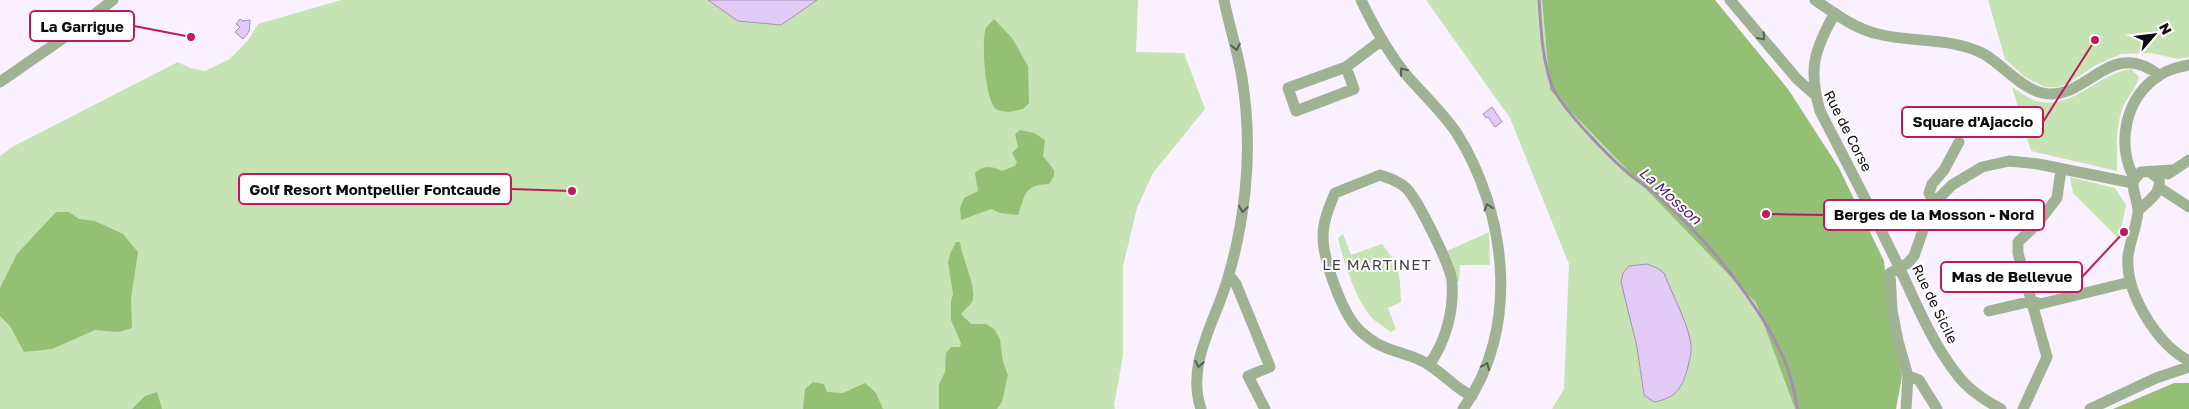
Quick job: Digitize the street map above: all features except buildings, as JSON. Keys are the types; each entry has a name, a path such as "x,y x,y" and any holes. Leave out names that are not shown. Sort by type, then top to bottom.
{"street":[{"path":"0,82 65,38 113,0"},
{"path":"1201,409 1197,373 1201,352 1229,275 1240,228 1245,192 1248,140 1242,77 1224,0"},
{"path":"1361,0 1382,40 1408,77 1445,117 1457,134 1480,182 1491,217 1500,268 1498,322 1491,353 1472,396 1463,409"},
{"name":"Rue de Corse","path":"1730,0 1798,79 1815,95 1820,111 1899,267"},
{"path":"1815,0 1868,32 1965,46 1984,54 2021,83 2047,94 2061,94 2116,64 2130,63 2149,67 2159,75"},
{"path":"1815,95 1814,65 1818,43 1834,13"},
{"path":"1346,67 1354,89 1296,111 1288,88 1346,67 1382,40"},
{"path":"2189,65 2172,68 2159,75 2137,97 2129,115 2124,137 2125,154 2134,185 2138,211 2128,258 2130,282 2139,304 2155,330 2170,348 2189,361"},
{"name":"Rue de Sicile","path":"1959,142 1944,170 1932,184 1929,193 1933,201 1914,256 1908,263 1899,267 1921,315 1950,365 1961,380 1984,400 2002,409"},
{"path":"2138,211 2152,198 2172,170 2189,160"},
{"path":"1933,201 1967,174 1996,163 2009,161 2061,168 2134,185 2142,198 2152,198"},
{"path":"2023,409 2047,358 2018,253 2018,242 2037,224 2057,198 2061,168"},
{"path":"2134,185 2141,172 2172,170"},
{"path":"2150,172 2156,176 2160,186 2189,207"},
{"path":"1429,365 1441,348 1449,323 1452,280 1417,202 1406,188 1395,180 1380,175 1334,193 1324,221 1323,243 1329,267 1353,323 1376,343 1429,365 1452,384 1472,396"},
{"path":"1899,267 1890,273 1892,310 1908,376 1906,409"},
{"path":"1229,275 1236,284 1270,367 1248,376 1264,409"},
{"path":"1989,311 2032,301 2040,304 2130,282"},
{"path":"2090,409 2156,378 2189,367"},
{"path":"1908,376 1919,380 1936,409"}],"green space":[{"path":"341,0 1138,0 1136,52 1184,53 1205,109 1153,173 1137,208 1123,266 1123,356 1114,405 1115,409 0,409 0,156 12,147 178,62 190,68 205,71 230,59 249,39 258,24"},
{"path":"1426,0 1542,0 1550,90 1756,303 1795,409 1552,409 1564,389 1569,264 1510,118"},
{"path":"1542,0 1715,0 1788,89 1839,168 1884,261 1890,327 1902,376 1896,409 1795,409 1756,303 1550,90"},
{"path":"1988,0 2189,0 2189,57 2178,59 2151,53 2121,54 2096,65 2069,83 2058,87 2045,87 2025,77 2005,59"},
{"path":"994,19 1012,38 1028,66 1029,103 1023,109 1010,112 999,111 992,104 989,95 984,45 986,28"},
{"path":"2131,69 2139,77 2124,105 2119,121 2117,171 2031,151 2012,87 2033,100 2047,103 2071,97 2118,72"},
{"path":"1020,130 1034,133 1045,140 1043,156 1054,170 1054,176 1049,184 1034,186 1027,192 1018,215 1000,213 991,209 961,220 960,208 964,198 978,191 975,173 978,170 991,167 1002,171 1015,166 1017,162 1012,153 1018,147 1015,134"},
{"path":"2070,177 2115,188 2126,205 2119,239 2073,193"},
{"path":"56,212 69,212 79,219 95,221 123,234 138,252 131,298 132,328 118,332 95,330 52,349 24,352 10,326 0,316 0,288 17,254"},
{"path":"1489,232 1490,265 1460,265 1459,281 1455,281 1445,252"},
{"path":"1343,234 1351,255 1382,244 1396,265 1401,302 1388,308 1396,329 1391,332 1376,322 1366,311 1356,291 1338,238"},
{"path":"956,242 960,242 973,289 972,302 961,314 971,324 986,324 994,329 1000,339 1003,362 1008,375 1002,402 997,409 939,409 939,384 945,372 946,353 951,347 960,347 961,343 951,320 953,294 948,262"},
{"path":"813,382 824,384 827,392 843,393 865,383 876,393 883,409 803,409 805,389"},
{"path":"2174,383 2189,383 2189,409 2113,409"},
{"path":"157,392 162,409 132,409 145,396"}],"shaded area":[{"path":"708,0 817,0 781,25 738,21"},
{"path":"240,19 243,21 250,20 249,31 243,39 235,32 240,27 236,24"},
{"path":"1492,107 1502,122 1495,127 1488,117 1486,118 1483,114"},
{"path":"1647,264 1664,273 1685,322 1691,345 1687,370 1679,389 1669,397 1654,402 1644,395 1637,347 1621,282 1623,273 1629,266"}],"waterway":[{"name":"La Mosson","path":"1539,0 1542,43 1546,65 1552,86 1557,95 1575,119 1610,157 1677,213 1696,232 1733,277 1750,300 1778,347 1788,369 1798,409"}],"place":[{"name":"La Garrigue","path":"191,37"},
{"name":"Square d'Ajaccio","path":"2095,40"},
{"name":"Golf Resort Montpellier Fontcaude","path":"572,191"},
{"name":"Berges de la Mosson - Nord","path":"1766,214"},
{"name":"Mas de Bellevue","path":"2124,232"}],"district":[{"name":"LE MARTINET","path":"1377,265"}]}
